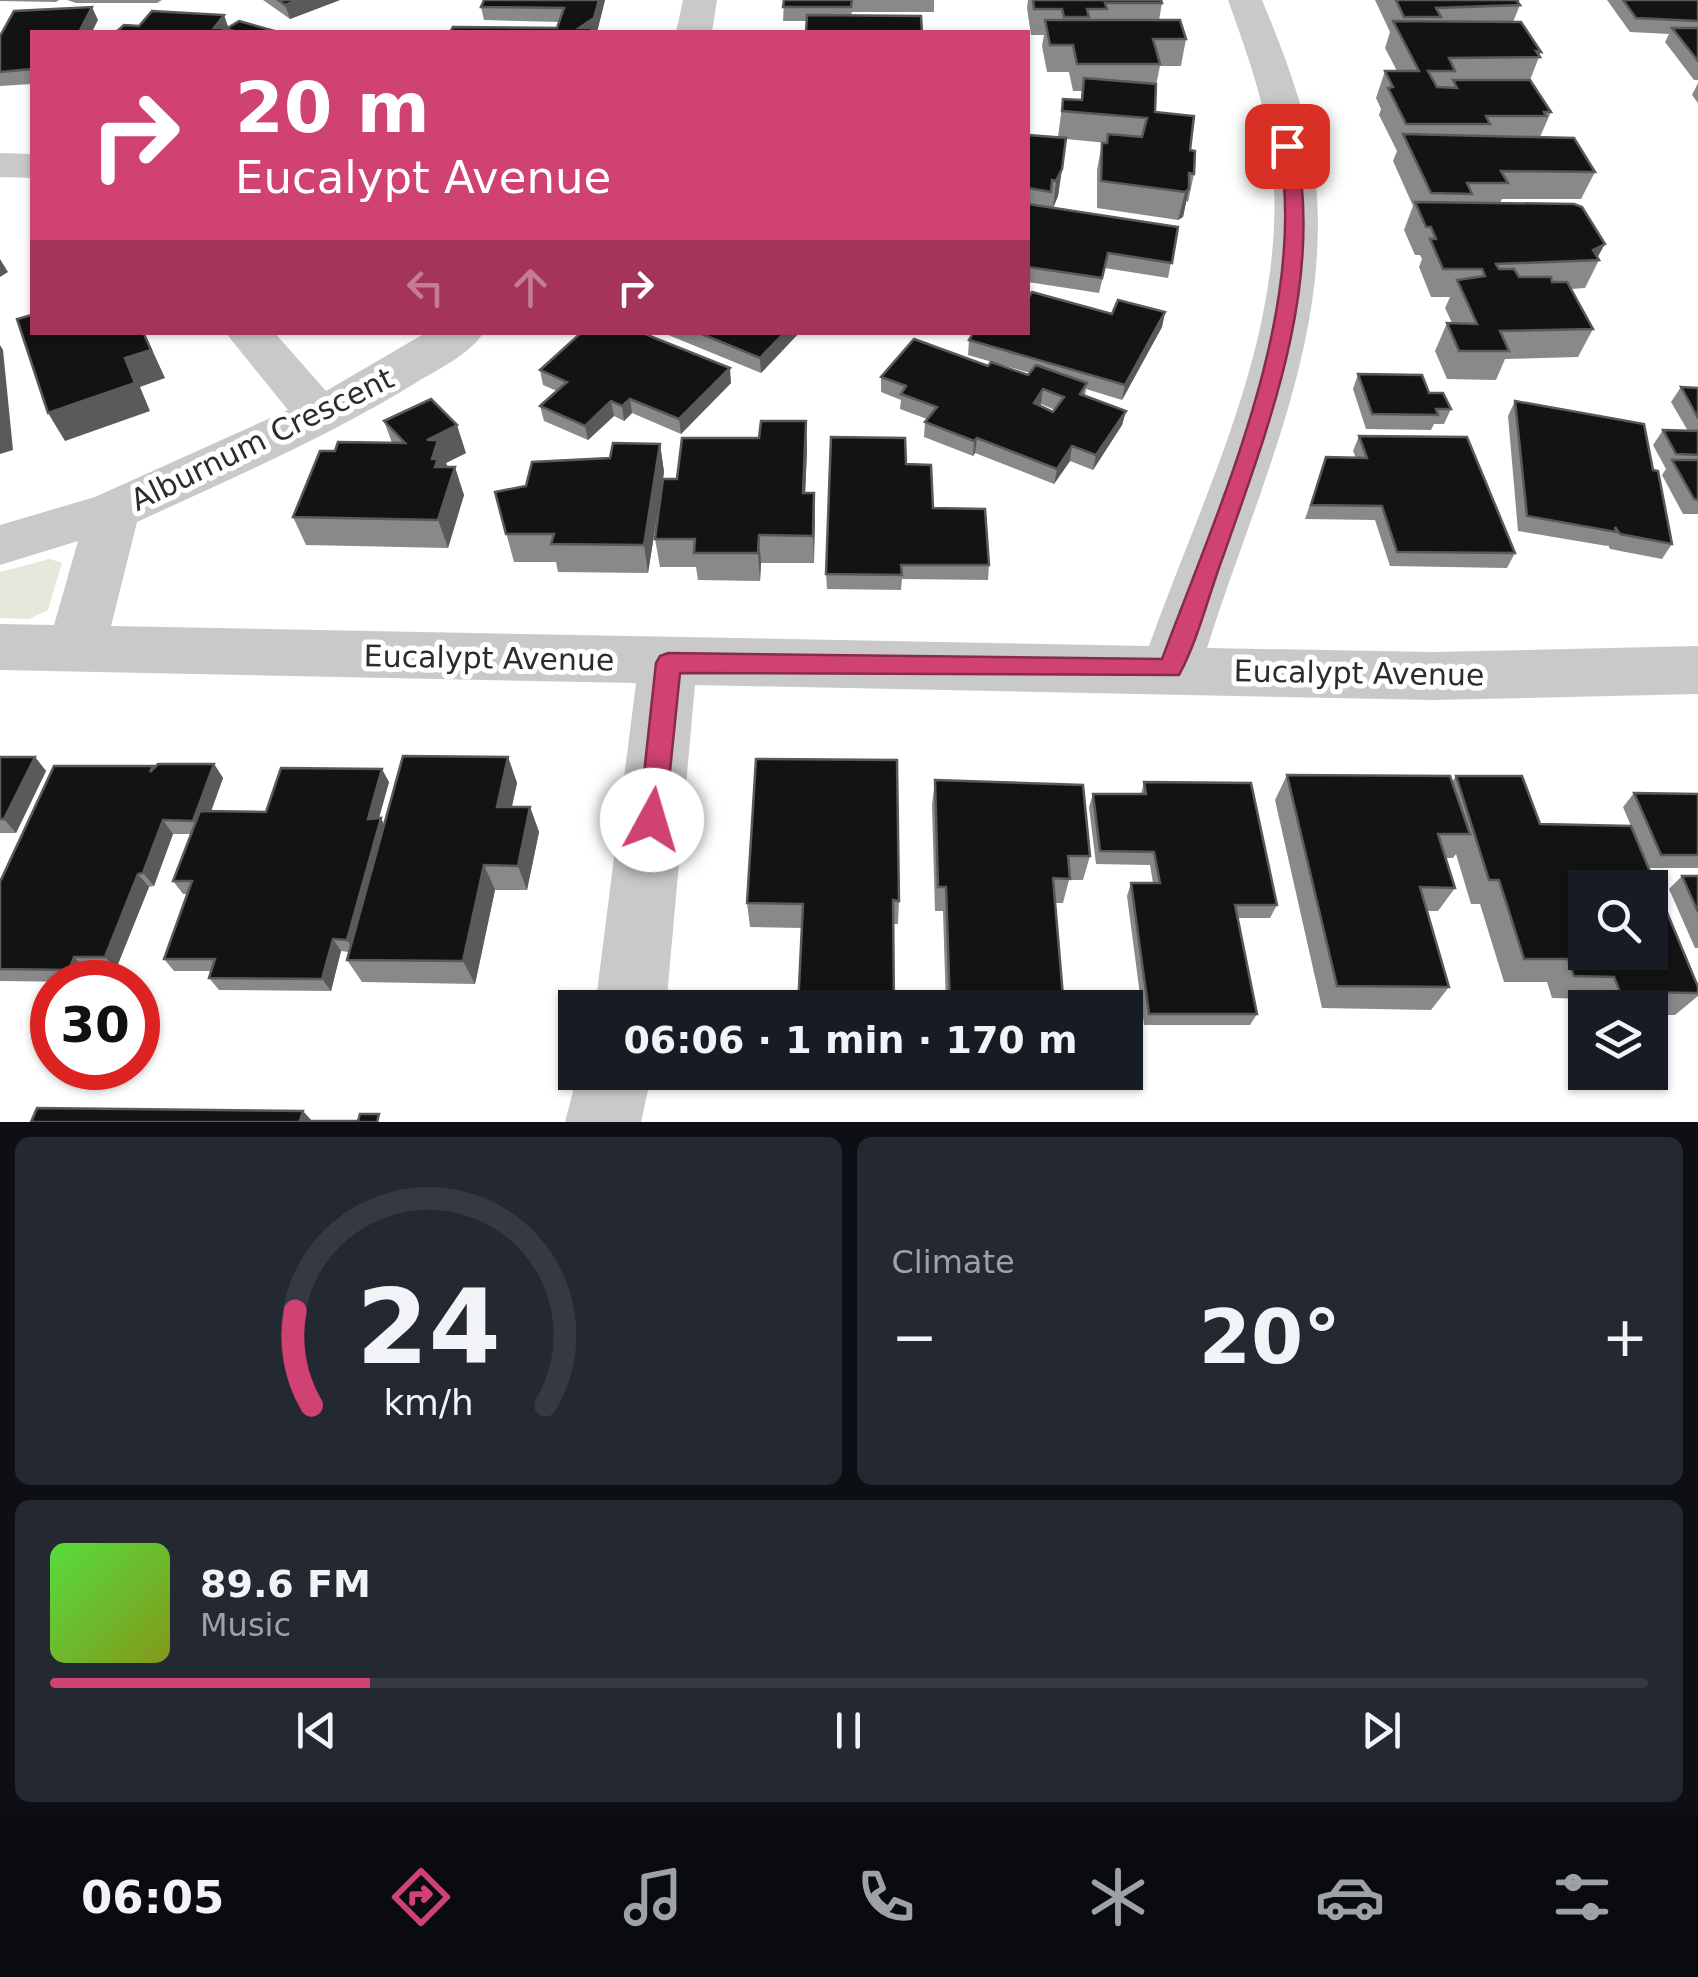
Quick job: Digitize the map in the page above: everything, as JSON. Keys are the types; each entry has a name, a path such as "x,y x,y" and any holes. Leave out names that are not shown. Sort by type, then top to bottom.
{"street":[{"path":"694,30 700,0"},
{"path":"1171,668 1252,442 1292,286 1295,184 1272,70 1245,0"},
{"path":"0,165 30,166"},
{"path":"251,335 321,417"},
{"name":"Alburnum Crescent","path":"0,546 113,512 321,417 418,362 457,335"},
{"name":"Alburnum Crescent","path":"77,648 113,512"},
{"name":"Eucalypt Avenue","path":"0,647 1432,676 1698,670"},
{"path":"632,990 668,663"},
{"path":"603,1122 611,1090"}],"shaded area":[{"path":"50,559 62,563 48,610 29,619 0,618 0,572"}],"building":[{"path":"484,0 599,0 594,18 579,28 592,30 451,30 557,28 564,8 481,7"},
{"path":"784,0 852,0 851,7 783,7"},
{"path":"1033,0 1162,3 1105,3 1107,9 1087,9 1089,17 1064,17 1062,9 1034,9"},
{"path":"1396,0 1516,0 1520,5 1436,8 1441,17 1404,17"},
{"path":"1623,0 1698,0 1698,21 1636,18"},
{"path":"92,7 80,30 30,30 30,69 0,72 0,36 14,11"},
{"path":"152,11 224,15 214,28 225,28 118,30 124,25 139,26"},
{"path":"807,15 921,16 922,30 806,30"},
{"path":"1045,20 1180,20 1186,39 1153,39 1160,64 1077,64 1073,45 1050,45"},
{"path":"239,21 271,30 230,30 226,29"},
{"path":"1393,21 1521,22 1541,52 1536,51 1540,57 1449,58 1455,71 1428,71 1437,87 1457,88 1453,80 1530,80 1551,112 1544,112 1546,116 1486,116 1490,124 1406,124 1388,88 1393,87 1385,71 1419,71"},
{"path":"1672,28 1698,28 1698,61"},
{"path":"1084,78 1156,84 1155,112 1194,116 1190,150 1195,151 1194,174 1189,173 1189,189 1185,192 1101,181 1102,143 1107,143 1108,134 1142,137 1147,118 1062,111 1063,99 1082,100"},
{"path":"1403,134 1574,138 1595,172 1501,171 1508,183 1467,183 1472,194 1431,193"},
{"path":"1030,135 1066,138 1062,169 1056,181 1052,180 1051,192 1030,188"},
{"path":"1415,202 1582,207 1605,244 1593,250 1599,260 1496,264 1499,269 1514,269 1519,277 1551,277 1552,282 1567,282 1593,329 1500,331 1509,351 1459,351 1447,323 1477,324 1457,280 1485,276 1482,269 1443,269 1430,239 1436,239 1431,227 1426,227"},
{"path":"1030,204 1178,227 1172,263 1108,253 1102,278 1030,267"},
{"path":"1032,292 1112,314 1118,300 1165,312 1125,385 969,340 972,335 1030,335"},
{"path":"30,316 30,335 144,335 151,350 125,358 135,383 48,413 17,319"},
{"path":"579,335 648,335 730,368 679,419 630,399 622,406 611,401 585,426 540,406 567,382 540,370"},
{"path":"704,335 782,335 760,358"},
{"path":"914,339 988,366 991,362 1028,375 1036,365 1087,383 1080,394 1126,411 1096,455 1072,446 1057,469 925,422 937,407 901,394 906,386 881,377","holes":["1043,389 1064,397 1053,412 1034,403"]},
{"path":"1358,374 1422,375 1429,393 1443,393 1451,409 1436,409 1438,415 1372,414"},
{"path":"1681,387 1698,388 1698,418"},
{"path":"431,399 457,425 427,440 438,440 432,459 438,459 435,467 455,467 438,520 293,517 320,451 335,451 338,442 405,443 384,421"},
{"path":"1515,401 1644,424 1672,544 1620,534 1615,527 1616,532 1527,516"},
{"path":"761,421 806,421 803,493 814,493 813,536 759,535 758,553 694,553 695,539 655,539 663,479 677,479 682,438 759,438"},
{"path":"1663,430 1698,431 1698,455 1676,454"},
{"path":"1359,436 1467,437 1515,553 1397,552 1382,506 1311,505 1326,457 1367,458"},
{"path":"831,437 905,438 906,464 931,465 933,508 985,509 989,565 901,565 902,575 826,574"},
{"path":"613,443 660,444 644,545 551,544 554,534 506,534 495,492 526,486 532,462 610,458"},
{"path":"1672,460 1698,460 1698,500 1694,499"},
{"path":"403,756 508,757 497,807 530,807 518,866 484,865 463,961 347,960"},
{"path":"0,757 35,757 4,819 0,819"},
{"path":"756,759 897,760 899,901 893,900 894,990 799,990 803,904 747,903"},
{"path":"158,764 214,764 193,821 163,820 105,957 30,960 30,969 0,969 0,882 54,766 153,766 150,772"},
{"path":"281,768 382,769 368,819 381,818 347,940 333,939 322,979 209,978 215,959 164,959 192,881 173,881 200,811 266,812"},
{"path":"1287,775 1450,776 1470,834 1438,834 1455,888 1420,887 1449,987 1337,986"},
{"path":"1456,776 1522,776 1540,824 1631,826 1649,870 1568,870 1568,959 1524,959 1499,880 1489,880"},
{"path":"935,780 1083,785 1090,856 1068,856 1070,879 1053,878 1062,990 949,990 946,887 938,887"},
{"path":"1144,782 1251,783 1277,905 1235,905 1257,1014 1149,1014 1131,883 1160,883 1154,852 1100,851 1093,794 1146,794"},
{"path":"1634,793 1698,794 1698,855 1661,855"},
{"path":"1682,876 1698,876 1698,912"},
{"path":"1668,915 1698,993 1619,990 1614,977 1574,976 1572,970 1668,970"},
{"path":"37,1108 303,1111 300,1121 358,1121 360,1114 379,1114 377,1122 31,1122"}],"route":[{"path":"652,820 668,663 1171,668 1252,442 1292,286 1295,184 1287,146"}]}
